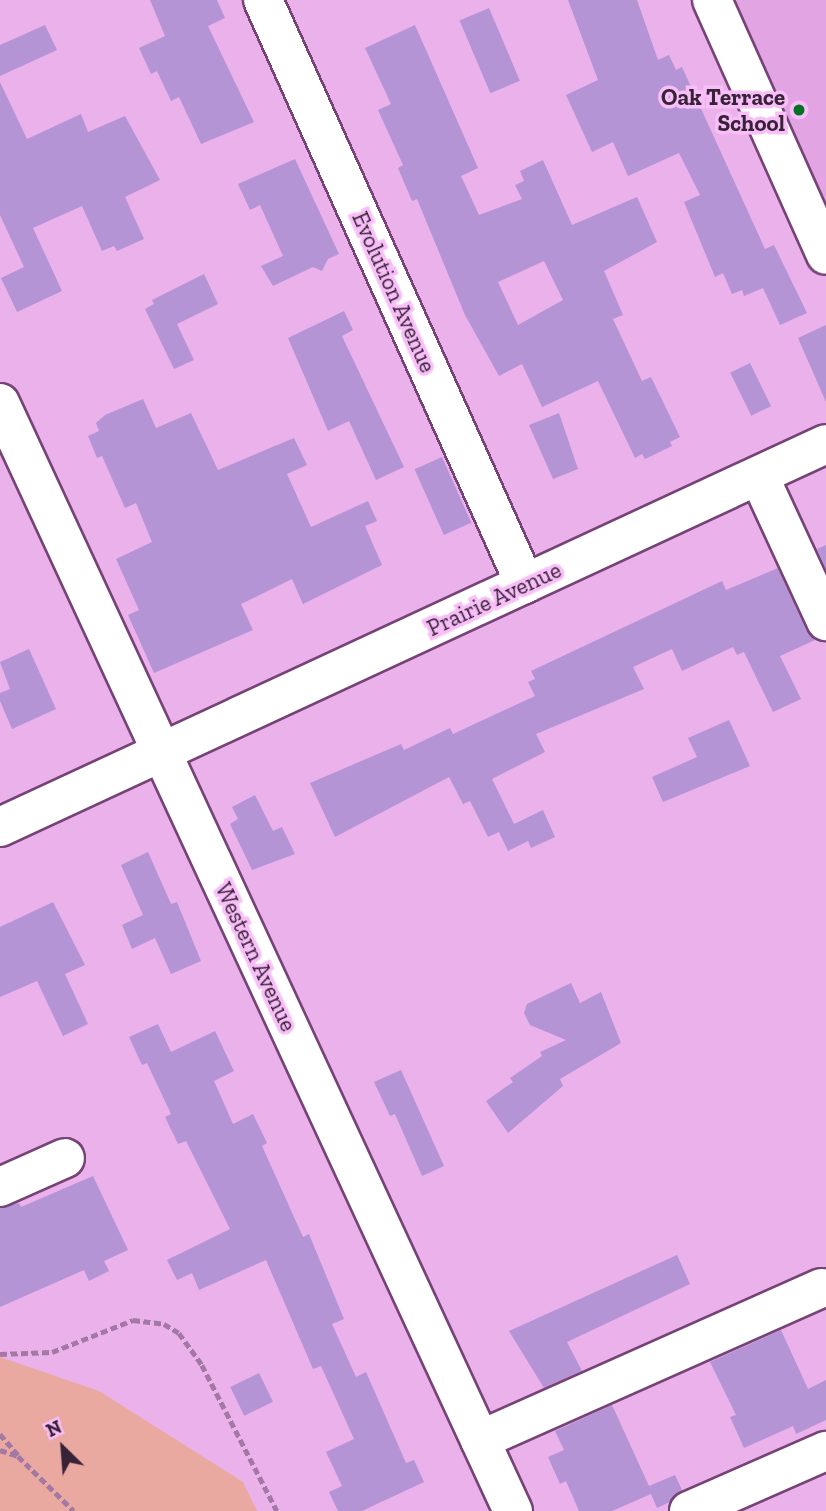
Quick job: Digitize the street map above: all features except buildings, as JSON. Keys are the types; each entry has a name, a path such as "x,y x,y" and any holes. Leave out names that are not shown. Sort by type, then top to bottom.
{"street":[{"name":"Evolution Avenue","path":"263,0 525,584"},
{"path":"712,0 826,255"},
{"name":"Western Avenue","path":"0,403 480,1440 502,1508"},
{"name":"Prairie Avenue","path":"0,827 826,444"},
{"path":"759,476 826,621"},
{"path":"0,1188 65,1158"},
{"path":"480,1440 822,1288"},
{"path":"689,1511 826,1451"}],"path":[{"path":"0,1354 52,1352 133,1320 172,1328 202,1365 277,1511"},
{"path":"0,1434 74,1511"},
{"path":"0,1450 18,1455"}],"shaded area":[{"name":"Oak Terrace School","path":"722,0 826,0 826,228"},
{"path":"0,1357 99,1391 243,1482 257,1511 0,1511"}],"place":[{"name":"Oak Terrace School","path":"799,110"}]}
